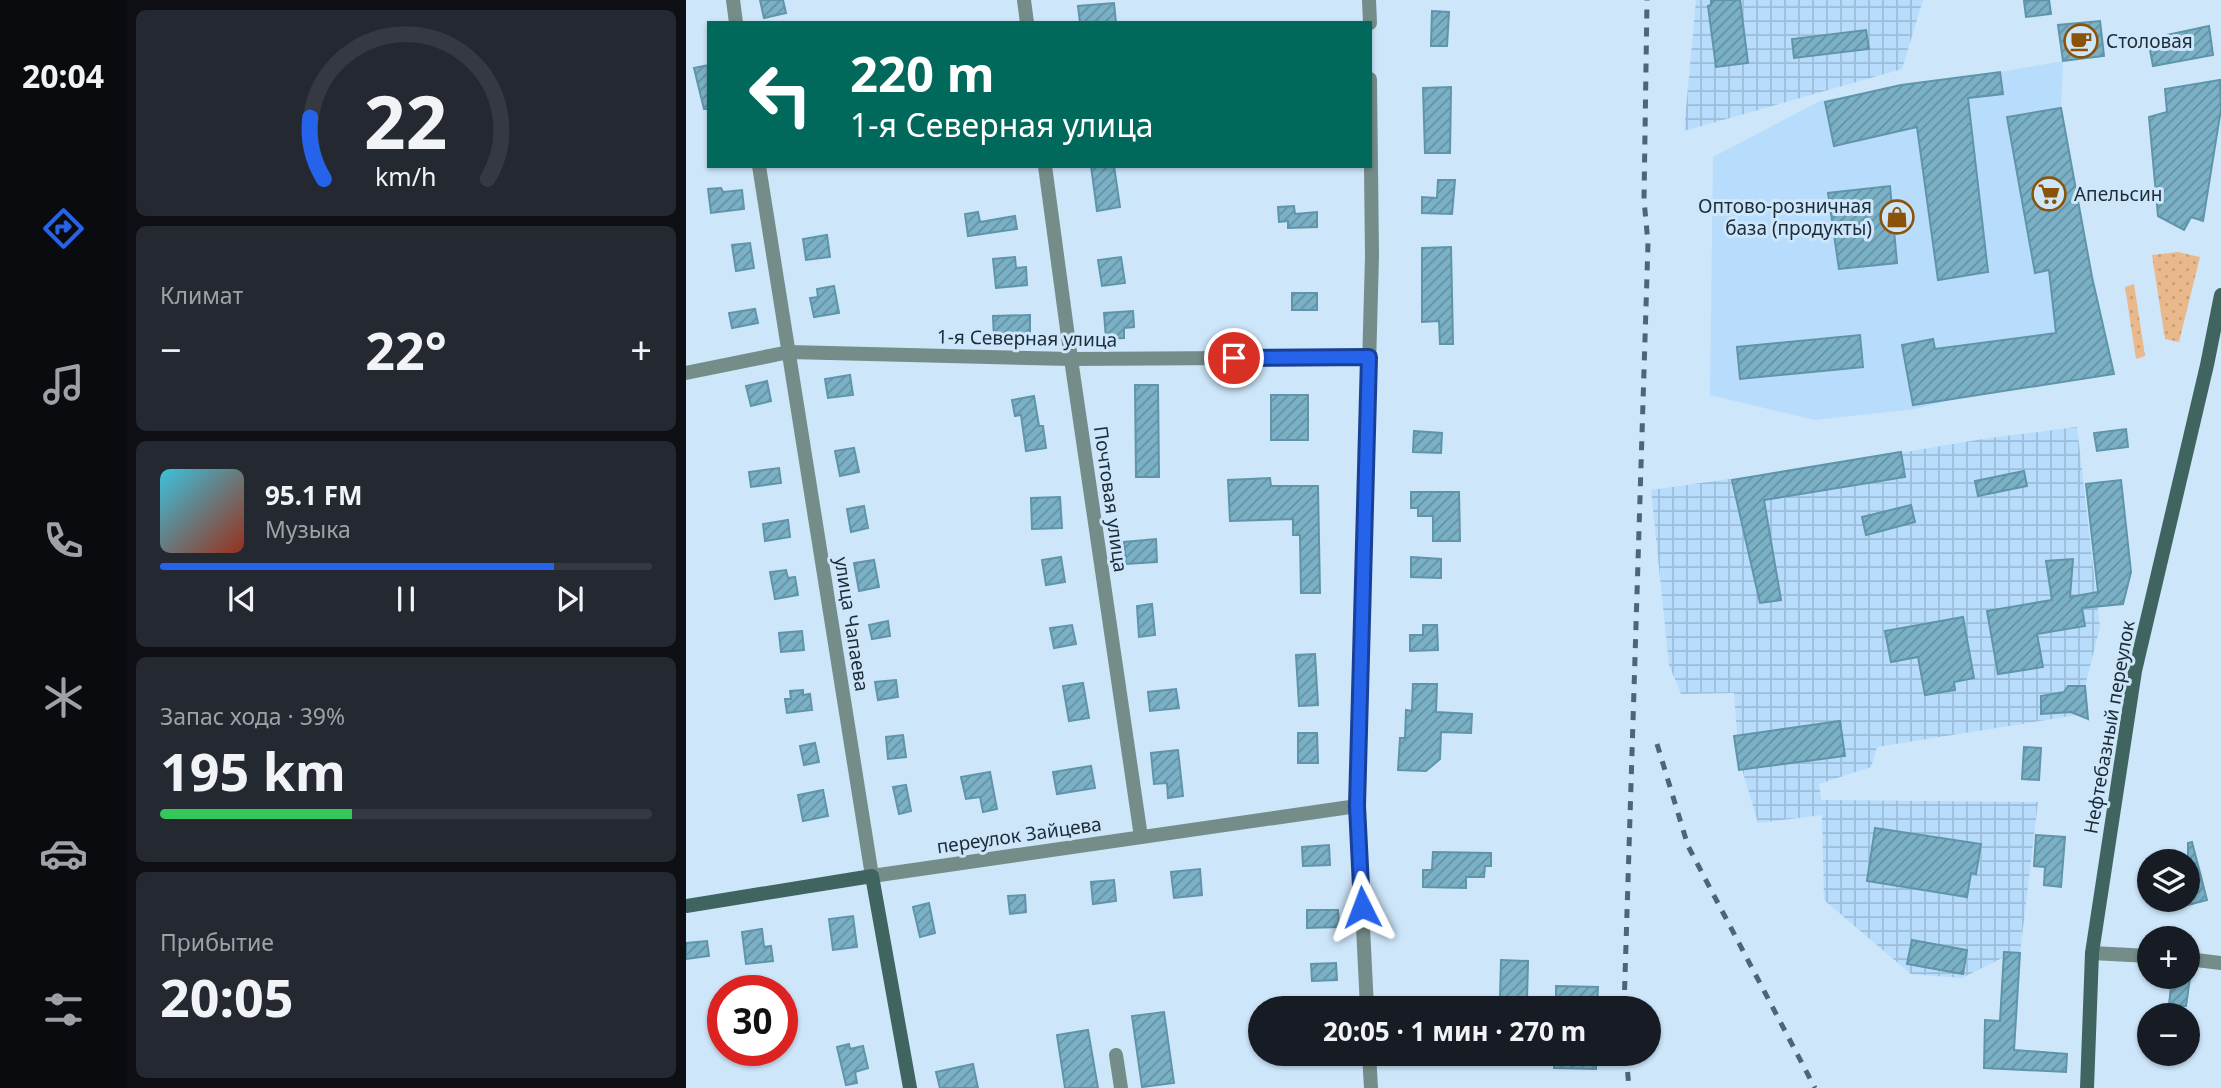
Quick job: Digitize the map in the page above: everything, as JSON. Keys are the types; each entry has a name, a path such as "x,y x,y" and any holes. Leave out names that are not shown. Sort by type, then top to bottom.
{"main road":[{"name":"Нефтебазный переулок","path":"2087,1088 2092,953 2135,671 2221,295"},
{"name":"переулок Зайцева","path":"686,906 872,876"},
{"name":"улица Чапаева","path":"872,876 910,1088"}],"street":[{"path":"733,0 736,21"},
{"path":"1024,0 1027,21"},
{"path":"1370,0 1370,21"},
{"name":"улица Чапаева","path":"759,168 872,876"},
{"name":"Почтовая улица","path":"1045,168 1141,837"},
{"path":"1366,996 1357,806 1372,256 1371,168"},
{"name":"1-я Северная улица","path":"686,373 789,352 1071,359 1369,357"},
{"name":"переулок Зайцева","path":"872,876 1357,806"},
{"path":"2092,953 2137,955"},
{"path":"2200,960 2221,963"},
{"path":"1116,1055 1121,1088"},
{"path":"1370,1066 1371,1088"}],"shaded area":[{"path":"1696,0 1923,0 1902,69 1684,131"},
{"name":"Оптово-розничная база (продукты)","path":"2063,61 2061,108 2092,277 2114,374 1963,397 1915,409 1815,420 1710,395 1713,157 1820,101"},
{"path":"2178,252 2200,257 2179,342 2165,339 2152,255"},
{"path":"2134,284 2145,356 2136,359 2125,287"},
{"path":"2077,427 2100,627 2085,686 2088,719 2077,715 1877,747 1871,767 1819,784 1822,804 1822,800 2038,802 2020,953 2004,952 2004,957 1962,978 1911,974 1824,900 1822,815 1758,823 1739,759 1734,693 1681,694 1669,665 1651,490"}],"building":[{"path":"760,0 783,0 786,13 764,18"},
{"path":"1711,0 1740,0 1748,63 1716,67 1708,6 1711,5"},
{"path":"2049,0 2051,14 2026,17 2024,1"},
{"path":"1114,3 1116,21 1080,21 1078,6"},
{"path":"1432,11 1449,12 1447,46 1431,46"},
{"name":"Столовая","path":"2100,21 2104,56 2063,61 2058,25"},
{"path":"2209,26 2213,55 2153,66 2148,39"},
{"path":"1866,30 1869,49 1794,58 1792,39"},
{"path":"707,65 707,109 704,109 694,68"},
{"path":"2000,72 2003,94 1968,98 1988,272 1938,280 1917,127 1834,146 1825,102 1901,85"},
{"path":"2220,80 2221,109 2203,221 2191,217 2184,230 2158,216 2149,117 2167,112 2165,89"},
{"path":"1451,87 1450,153 1425,153 1423,88"},
{"path":"2061,108 2092,277 2114,374 1913,405 1902,345 1933,339 1935,349 2056,333 2049,270 2035,273 2007,117"},
{"path":"1091,168 1114,168 1120,207 1097,211"},
{"path":"1438,180 1455,180 1452,214 1422,213 1422,197 1437,198"},
{"path":"1890,186 1897,263 1839,269 1828,193"},
{"path":"721,188 723,192 742,190 744,209 711,213 708,189"},
{"path":"1294,206 1295,214 1317,212 1317,227 1288,228 1288,221 1279,222 1278,207"},
{"path":"978,212 980,222 1015,216 1017,229 968,236 965,214"},
{"path":"827,235 830,257 806,260 803,239"},
{"path":"750,243 754,268 736,271 732,245"},
{"path":"1451,247 1453,344 1440,344 1439,321 1422,322 1422,248"},
{"path":"1015,257 1016,268 1026,267 1027,285 996,288 993,259"},
{"path":"1121,257 1125,283 1102,286 1098,260"},
{"path":"834,286 839,313 814,317 810,298 818,297 817,289"},
{"path":"1292,293 1317,293 1317,310 1292,310"},
{"path":"755,309 758,323 732,328 729,313"},
{"path":"1133,311 1134,327 1124,328 1124,338 1106,339 1104,313"},
{"path":"1030,315 1030,338 994,339 993,316"},
{"path":"1860,335 1863,367 1740,379 1737,347"},
{"path":"850,375 853,395 828,398 825,379"},
{"path":"767,381 771,401 751,406 746,386"},
{"path":"1135,385 1158,385 1159,477 1136,477"},
{"path":"1271,395 1308,395 1308,440 1271,440"},
{"path":"1034,396 1046,448 1026,451 1021,415 1015,416 1012,400"},
{"path":"2126,429 2128,447 2097,451 2094,433"},
{"path":"1414,431 1442,433 1441,453 1413,452"},
{"path":"854,448 859,472 840,476 835,451"},
{"path":"1901,452 1905,477 1764,500 1781,600 1760,603 1732,480"},
{"path":"779,468 781,483 751,487 749,472"},
{"path":"2024,471 2027,486 1978,496 1975,481"},
{"path":"1270,478 1271,486 1318,486 1320,593 1301,593 1300,535 1293,535 1293,519 1230,521 1228,480"},
{"path":"2121,480 2131,572 2123,604 2082,608 2085,626 2037,634 2043,667 1998,674 1987,611 2052,600 2046,561 2073,559 2070,597 2098,592 2086,484"},
{"path":"1411,492 1459,492 1460,541 1433,541 1433,516 1418,516 1418,508 1411,508"},
{"path":"1060,497 1062,528 1032,529 1031,498"},
{"path":"1911,505 1915,522 1866,535 1862,517"},
{"path":"864,506 868,528 851,532 847,509"},
{"path":"788,520 790,537 765,541 763,524"},
{"path":"1156,539 1157,562 1126,564 1124,542"},
{"path":"1061,557 1065,582 1046,585 1042,560"},
{"path":"1411,557 1441,559 1441,578 1411,577"},
{"path":"874,560 879,587 859,591 854,563"},
{"path":"786,570 788,578 795,577 798,595 775,599 770,572"},
{"path":"1152,604 1155,635 1139,637 1137,606"},
{"path":"1963,617 1974,678 1954,682 1955,690 1925,695 1918,657 1891,662 1885,631"},
{"path":"888,621 890,636 872,639 869,625"},
{"path":"1072,625 1076,644 1054,648 1050,628"},
{"path":"1423,625 1437,625 1438,650 1410,651 1410,635 1423,635"},
{"path":"802,631 804,650 781,652 779,633"},
{"path":"1315,654 1318,705 1299,706 1296,655"},
{"path":"896,680 898,697 878,700 875,682"},
{"path":"1083,683 1089,718 1069,721 1063,686"},
{"path":"1413,684 1437,684 1436,712 1472,714 1471,733 1441,732 1440,759 1426,771 1398,770 1400,738 1405,738 1406,710 1412,711"},
{"path":"2068,686 2085,686 2088,719 2071,712 2041,714 2041,696 2064,692"},
{"path":"1176,689 1179,708 1150,711 1148,692"},
{"path":"803,690 803,695 810,694 812,710 787,713 785,699 791,699 790,691"},
{"path":"1840,721 1845,756 1739,770 1734,736"},
{"path":"1298,733 1317,733 1318,763 1298,763"},
{"path":"903,735 906,757 888,759 886,737"},
{"path":"815,743 819,762 804,765 800,746"},
{"path":"2024,747 2041,748 2039,780 2022,779"},
{"path":"1178,750 1183,796 1168,798 1167,783 1154,784 1151,753"},
{"path":"1091,766 1095,788 1057,794 1053,772"},
{"path":"990,772 997,809 983,812 980,797 966,799 961,777"},
{"path":"906,785 911,811 899,814 893,787"},
{"path":"823,790 828,816 803,821 798,795"},
{"path":"1875,828 1981,844 1976,874 1971,873 1967,897 1867,881"},
{"path":"2036,835 2065,837 2061,887 2044,885 2045,867 2034,866"},
{"path":"2192,842 2194,849 2188,849 2188,843"},
{"path":"1329,845 1330,865 1303,866 1302,847"},
{"path":"1433,852 1491,853 1491,866 1485,866 1484,877 1466,877 1466,888 1423,887 1423,870 1432,870"},
{"path":"1200,869 1202,895 1174,898 1171,872"},
{"path":"2200,873 2207,900 2200,902"},
{"path":"1114,880 1116,901 1093,904 1091,882"},
{"path":"1025,895 1026,912 1010,914 1008,896"},
{"path":"929,903 935,933 920,937 913,907"},
{"path":"1307,910 1338,910 1339,927 1307,928"},
{"path":"853,916 857,947 833,950 829,919"},
{"path":"762,929 764,947 771,946 773,961 746,964 742,932"},
{"path":"1912,940 1967,950 1963,974 1907,964"},
{"path":"707,941 709,956 686,959 686,943"},
{"path":"2004,952 2020,953 2014,1050 2067,1054 2066,1072 1984,1068 1985,1020 2000,1021"},
{"path":"1501,960 1528,961 1527,996 1500,996"},
{"path":"1336,963 1337,980 1312,981 1311,964"},
{"path":"1556,986 1598,987 1598,996 1556,996"},
{"path":"2171,989 2188,989 2186,1003 2169,1003"},
{"path":"1164,1012 1174,1083 1142,1087 1132,1016"},
{"path":"1088,1030 1098,1088 1065,1088 1057,1035"},
{"path":"849,1044 850,1049 863,1046 868,1068 855,1072 857,1083 846,1085 837,1047"},
{"path":"973,1064 978,1088 940,1088 936,1072"},
{"path":"1554,1066 1596,1066 1596,1069"}],"railway":[{"path":"1624,996 1648,243 1644,200 1647,0"},
{"path":"1657,744 1688,846 1815,1088"},
{"path":"1627,1066 1629,1088"}],"place":[{"name":"Столовая","path":"2081,41"},
{"name":"Апельсин","path":"2049,194"},
{"name":"Оптово-розничная база (продукты)","path":"1897,217"}],"route":[{"path":"1234,358 1369,357 1357,806 1362,907"}]}
